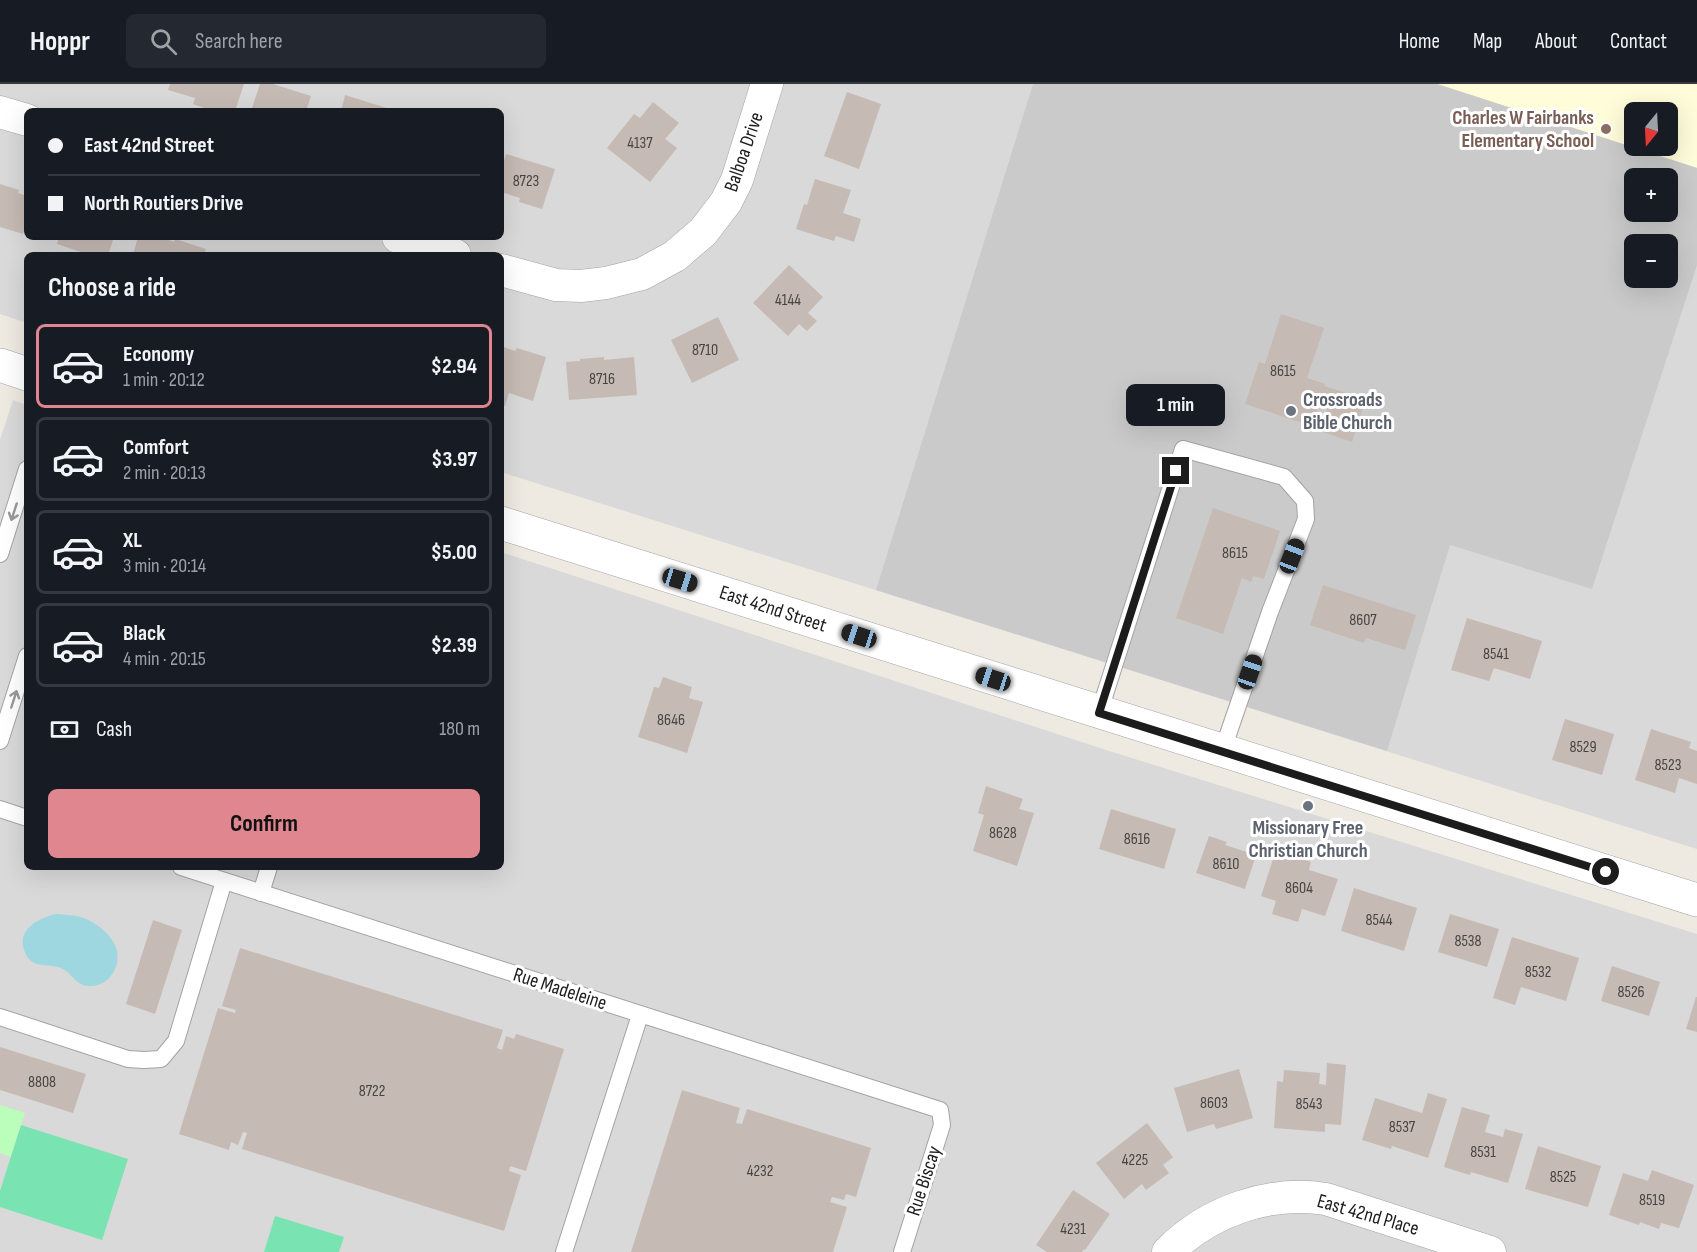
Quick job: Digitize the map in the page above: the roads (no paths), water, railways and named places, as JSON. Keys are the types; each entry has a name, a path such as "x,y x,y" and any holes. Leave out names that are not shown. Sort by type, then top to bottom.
{"street":[{"name":"Balboa Drive","path":"504,271 556,285 593,285 631,277 675,256 711,223 726,202 737,180 767,84"},
{"path":"0,112 24,119"},
{"path":"408,240 446,252"},
{"path":"0,365 24,373"},
{"name":"East 42nd Street","path":"504,524 1697,900"},
{"name":"East 42nd Place","path":"1168,1252 1195,1229 1218,1215 1243,1205 1284,1198 1313,1197 1326,1199 1490,1252"}],"lane":[{"path":"1099,713 1183,449 1284,477 1305,501 1306,519 1270,612 1222,752"},
{"path":"0,554 24,478"},
{"path":"0,741 24,665"},
{"path":"0,809 24,817"},
{"name":"Rue Madeleine","path":"190,870 940,1110"},
{"path":"261,893 268,870"},
{"path":"0,1017 128,1059 161,1059 176,1041 224,881"},
{"path":"564,1252 640,1015"},
{"name":"Rue Biscay","path":"902,1252 942,1125 940,1110"}],"water":[{"path":"56,914 88,920 110,937 118,955 117,963 110,977 104,982 96,985 83,985 66,971 58,967 38,964 27,956 23,943 27,930 43,918"}],"place":[{"name":"Charles W Fairbanks Elementary School","path":"1606,129"},
{"name":"Crossroads Bible Church","path":"1291,411"},
{"name":"Missionary Free Christian Church","path":"1308,806"}]}
